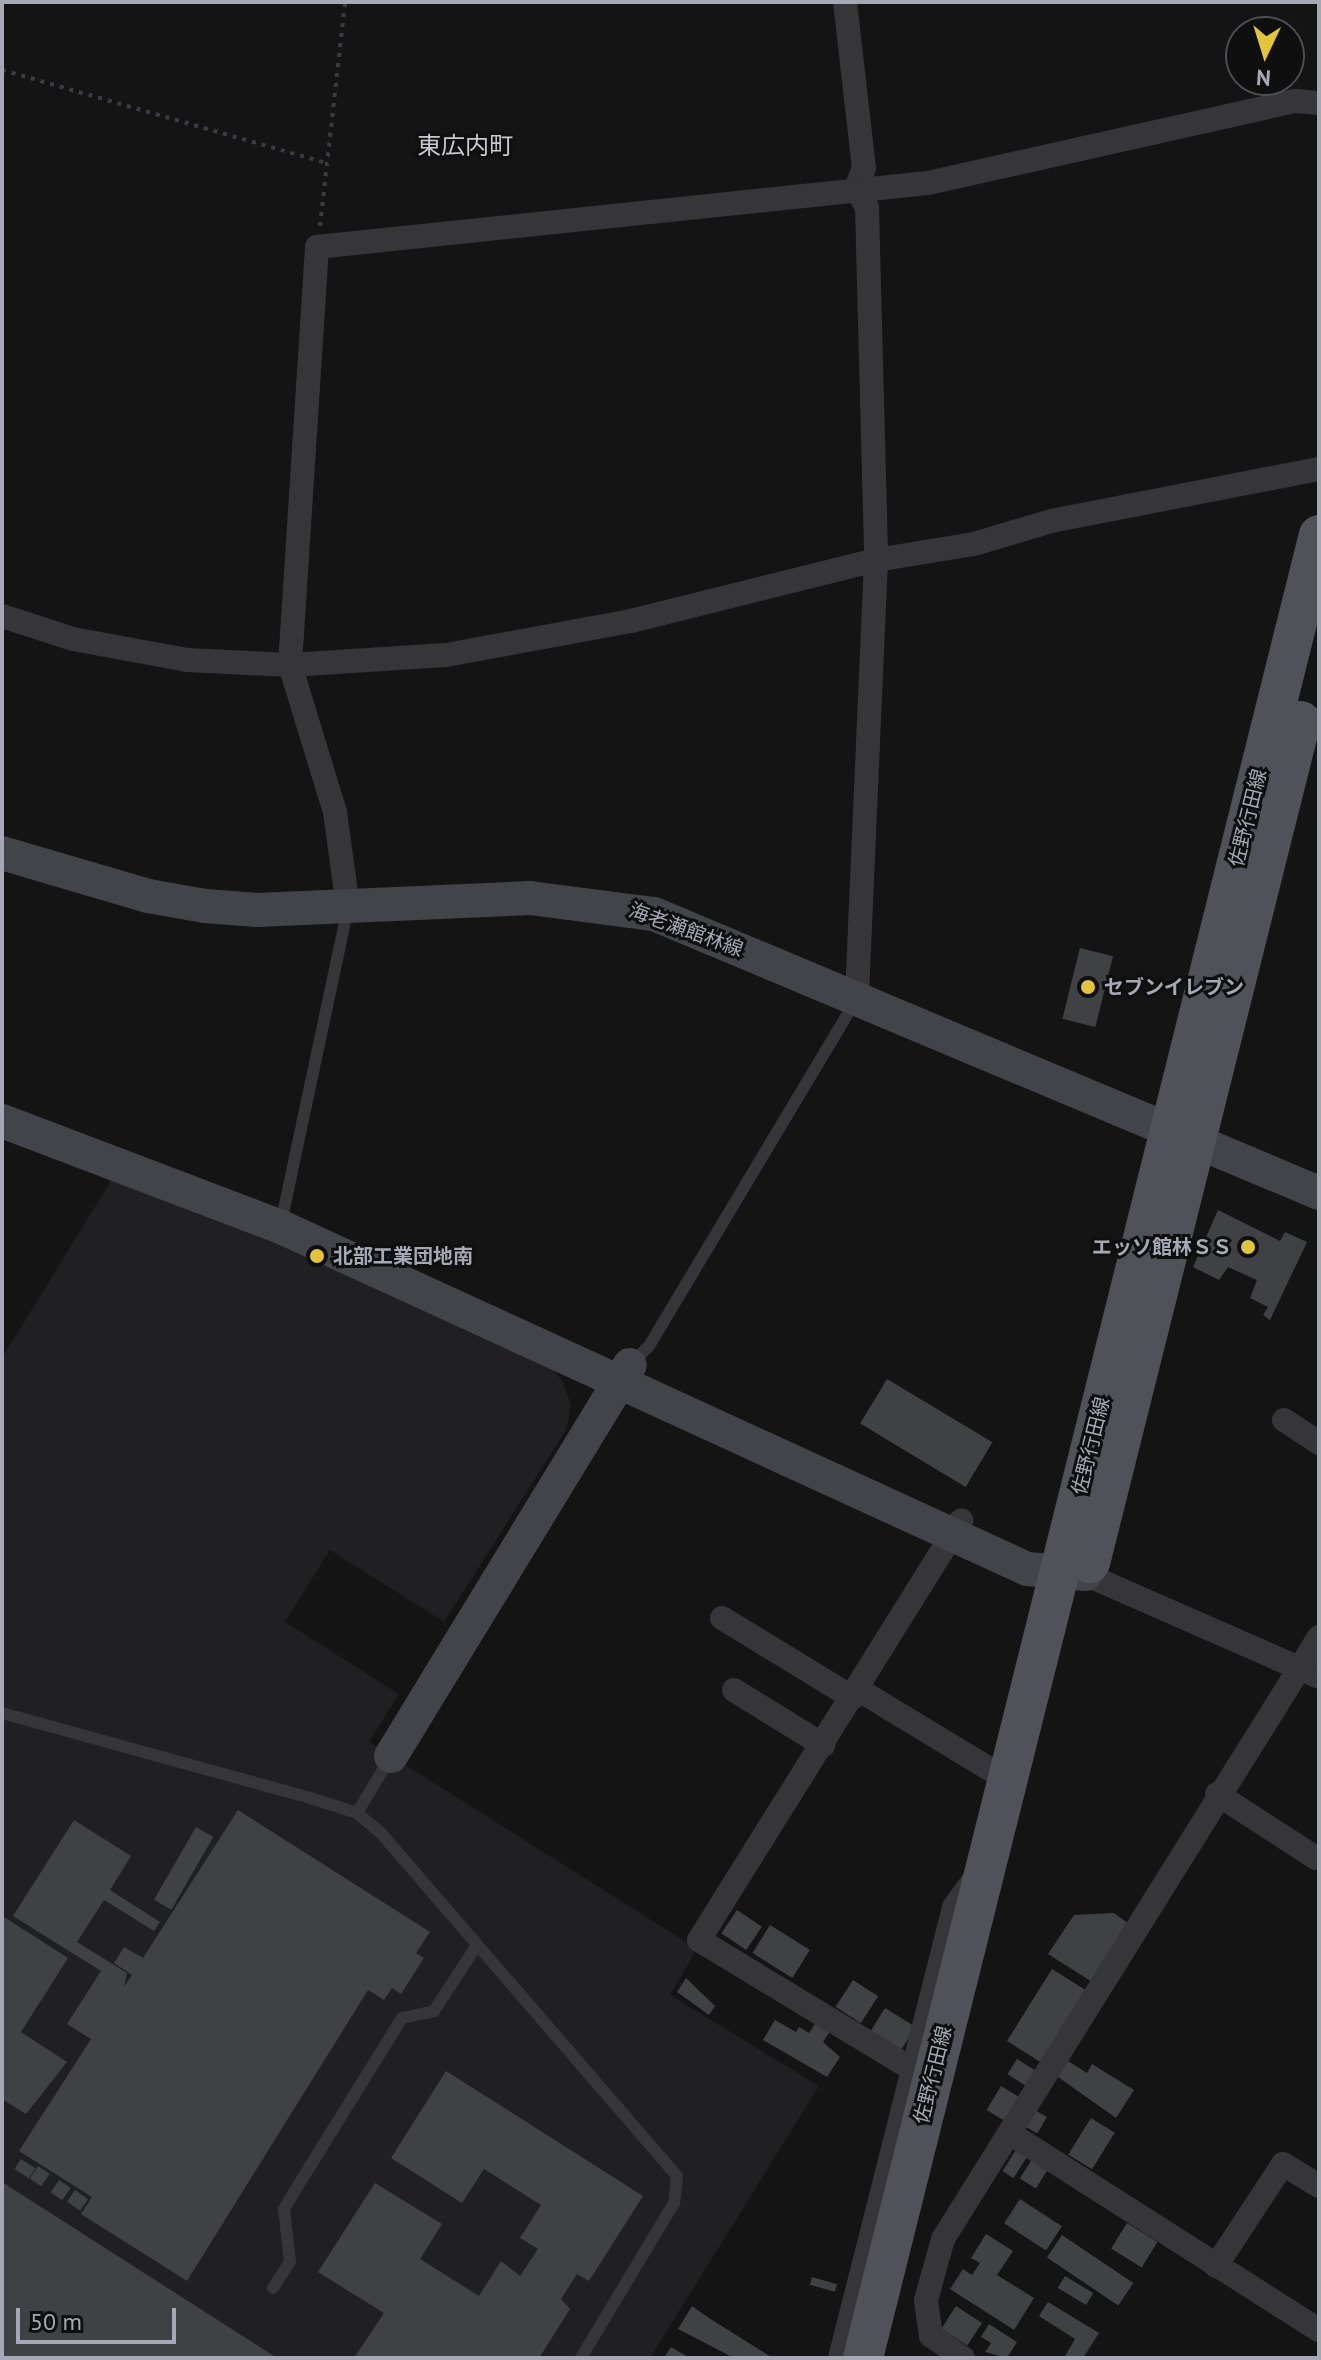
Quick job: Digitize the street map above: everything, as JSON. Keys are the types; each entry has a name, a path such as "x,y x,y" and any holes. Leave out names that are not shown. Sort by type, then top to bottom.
{"main road":[{"name":"佐野行田線","path":"1184,1134 1319,535"},
{"name":"佐野行田線","path":"863,2358 984,1925 1184,1134 1319,647"},
{"name":"佐野行田線","path":"891,2358 984,1925 986,1860 1006,1779 1074,1572"}],"street":[{"path":"845,2 864,168 856,188"},
{"path":"348,907 335,812 290,665 317,247 856,188 928,183 1296,101 1319,103"},
{"path":"856,188 867,208 876,560 857,997"},
{"path":"2,616 73,639 187,660 290,665 446,655 536,641 876,560 1319,469"},
{"name":"海老瀬館林線","path":"2,853 148,896 205,906 348,907 530,898 616,905 654,914 1319,1193"},
{"path":"2,1101 283,1217 956,1528 1074,1572 1310,1672"},
{"path":"2,1121 283,1217"},
{"path":"391,1756 624,1374"},
{"path":"1284,1420 1319,1443"},
{"path":"912,2069 699,1940 856,1694 956,1528"},
{"path":"722,1618 1006,1779"},
{"path":"963,2358 928,2347 926,2300 943,2239 1011,2134 1217,1794 1310,1672 1319,1637"},
{"path":"734,1690 823,1745"},
{"path":"1217,1794 1316,1858"},
{"path":"840,2358 954,1907 986,1860"},
{"path":"1011,2134 1216,2266 1317,2325"},
{"path":"1216,2266 1283,2164 1319,2186"}],"lane":[{"path":"283,1217 348,907"},
{"path":"624,1374 656,1334 857,997"},
{"path":"2,1713 357,1813 609,2092 677,2176 680,2189 581,2358"},
{"path":"357,1813 391,1756"},
{"path":"273,2288 290,2262 284,2209 402,2018 434,2011 477,1945"}],"path":[{"path":"317,247 345,2"},
{"path":"2,70 327,163"}],"shaded area":[{"path":"112,1179 266,1234 547,1362 563,1382 571,1405 566,1430 444,1622 330,1550 285,1622 399,1694 369,1742 697,1949 670,1995 819,2086 650,2358 2,2358 2,1358"}],"building":[{"name":"セブンイレブン","path":"1080,948 1113,956 1095,1027 1062,1019"},
{"path":"1218,1210 1280,1241 1285,1232 1307,1242 1270,1320 1263,1315 1268,1307 1250,1298 1257,1280 1228,1267 1219,1280 1193,1267"},
{"path":"887,1379 992,1442 966,1487 860,1424"},
{"path":"238,1810 430,1932 416,1953 424,1958 401,1994 392,1988 384,2000 368,1990 187,2281 81,2214 92,2197 19,2151 91,2039 67,2024 101,1971 13,1916 74,1820 131,1856 110,1890 160,1922 154,1931 104,1900 77,1942 127,1973 124,1987 132,1975 114,1963 124,1947 143,1958"},
{"path":"196,1827 213,1837 171,1910 154,1900"},
{"path":"737,1910 762,1927 746,1950 721,1933"},
{"path":"1114,1913 1133,1927 1097,1985 1048,1954 1074,1915"},
{"path":"4,1917 68,1958 21,2032 67,2062 26,2114 2,2099"},
{"path":"770,1925 810,1950 792,1978 753,1953"},
{"path":"1052,1969 1092,1994 1047,2066 1007,2041"},
{"path":"686,1978 715,2006 709,2015 677,1992"},
{"path":"853,1980 878,1996 861,2023 836,2007"},
{"path":"885,2008 916,2027 901,2050 871,2031"},
{"path":"775,2020 796,2032 799,2027 809,2033 817,2021 831,2030 823,2042 840,2057 827,2077 763,2040"},
{"path":"1017,2059 1036,2071 1026,2086 1007,2074"},
{"path":"1068,2061 1087,2073 1092,2064 1134,2090 1116,2118 1058,2077"},
{"path":"446,2071 643,2196 589,2281 577,2274 561,2299 570,2309 539,2358 354,2358 384,2313 318,2272 375,2183 442,2224 420,2259 479,2296 501,2261 520,2276 538,2249 520,2238 541,2205 484,2169 462,2203 391,2158"},
{"path":"1001,2086 1026,2101 1011,2125 987,2110"},
{"path":"1033,2109 1047,2117 1037,2133 1024,2125"},
{"path":"1091,2118 1115,2133 1092,2169 1068,2154"},
{"path":"1019,2145 1030,2152 1014,2178 1003,2171"},
{"path":"21,2159 35,2168 29,2178 14,2169"},
{"path":"1032,2159 1048,2169 1036,2189 1020,2179"},
{"path":"38,2166 50,2174 41,2186 30,2178"},
{"path":"59,2180 71,2188 62,2200 51,2192"},
{"path":"2,2182 277,2358 2,2358"},
{"path":"75,2190 88,2199 80,2211 67,2201"},
{"path":"1020,2199 1062,2226 1046,2251 1004,2223"},
{"path":"1127,2223 1158,2242 1142,2268 1111,2248"},
{"path":"986,2234 1013,2251 997,2275 1034,2298 1014,2330 950,2289 963,2269 972,2275 980,2263 971,2258"},
{"path":"1062,2235 1133,2283 1118,2305 1047,2257"},
{"path":"1065,2276 1093,2293 1086,2305 1058,2288"},
{"path":"812,2277 837,2284 835,2292 810,2285"},
{"path":"1048,2302 1099,2333 1083,2358 1065,2356 1075,2339 1039,2316"},
{"path":"692,2306 773,2358 734,2358 678,2329"},
{"path":"956,2306 982,2323 967,2346 941,2329"},
{"path":"989,2324 1017,2342 1007,2358 985,2352 991,2343 981,2337"},
{"path":"671,2347 690,2358 664,2358"}],"place":[{"name":"セブンイレブン","path":"1088,987"},
{"name":"エッソ館林ＳＳ","path":"1248,1247"},
{"name":"北部工業団地南","path":"317,1256"}],"district":[{"name":"東広内町","path":"465,146"}]}
